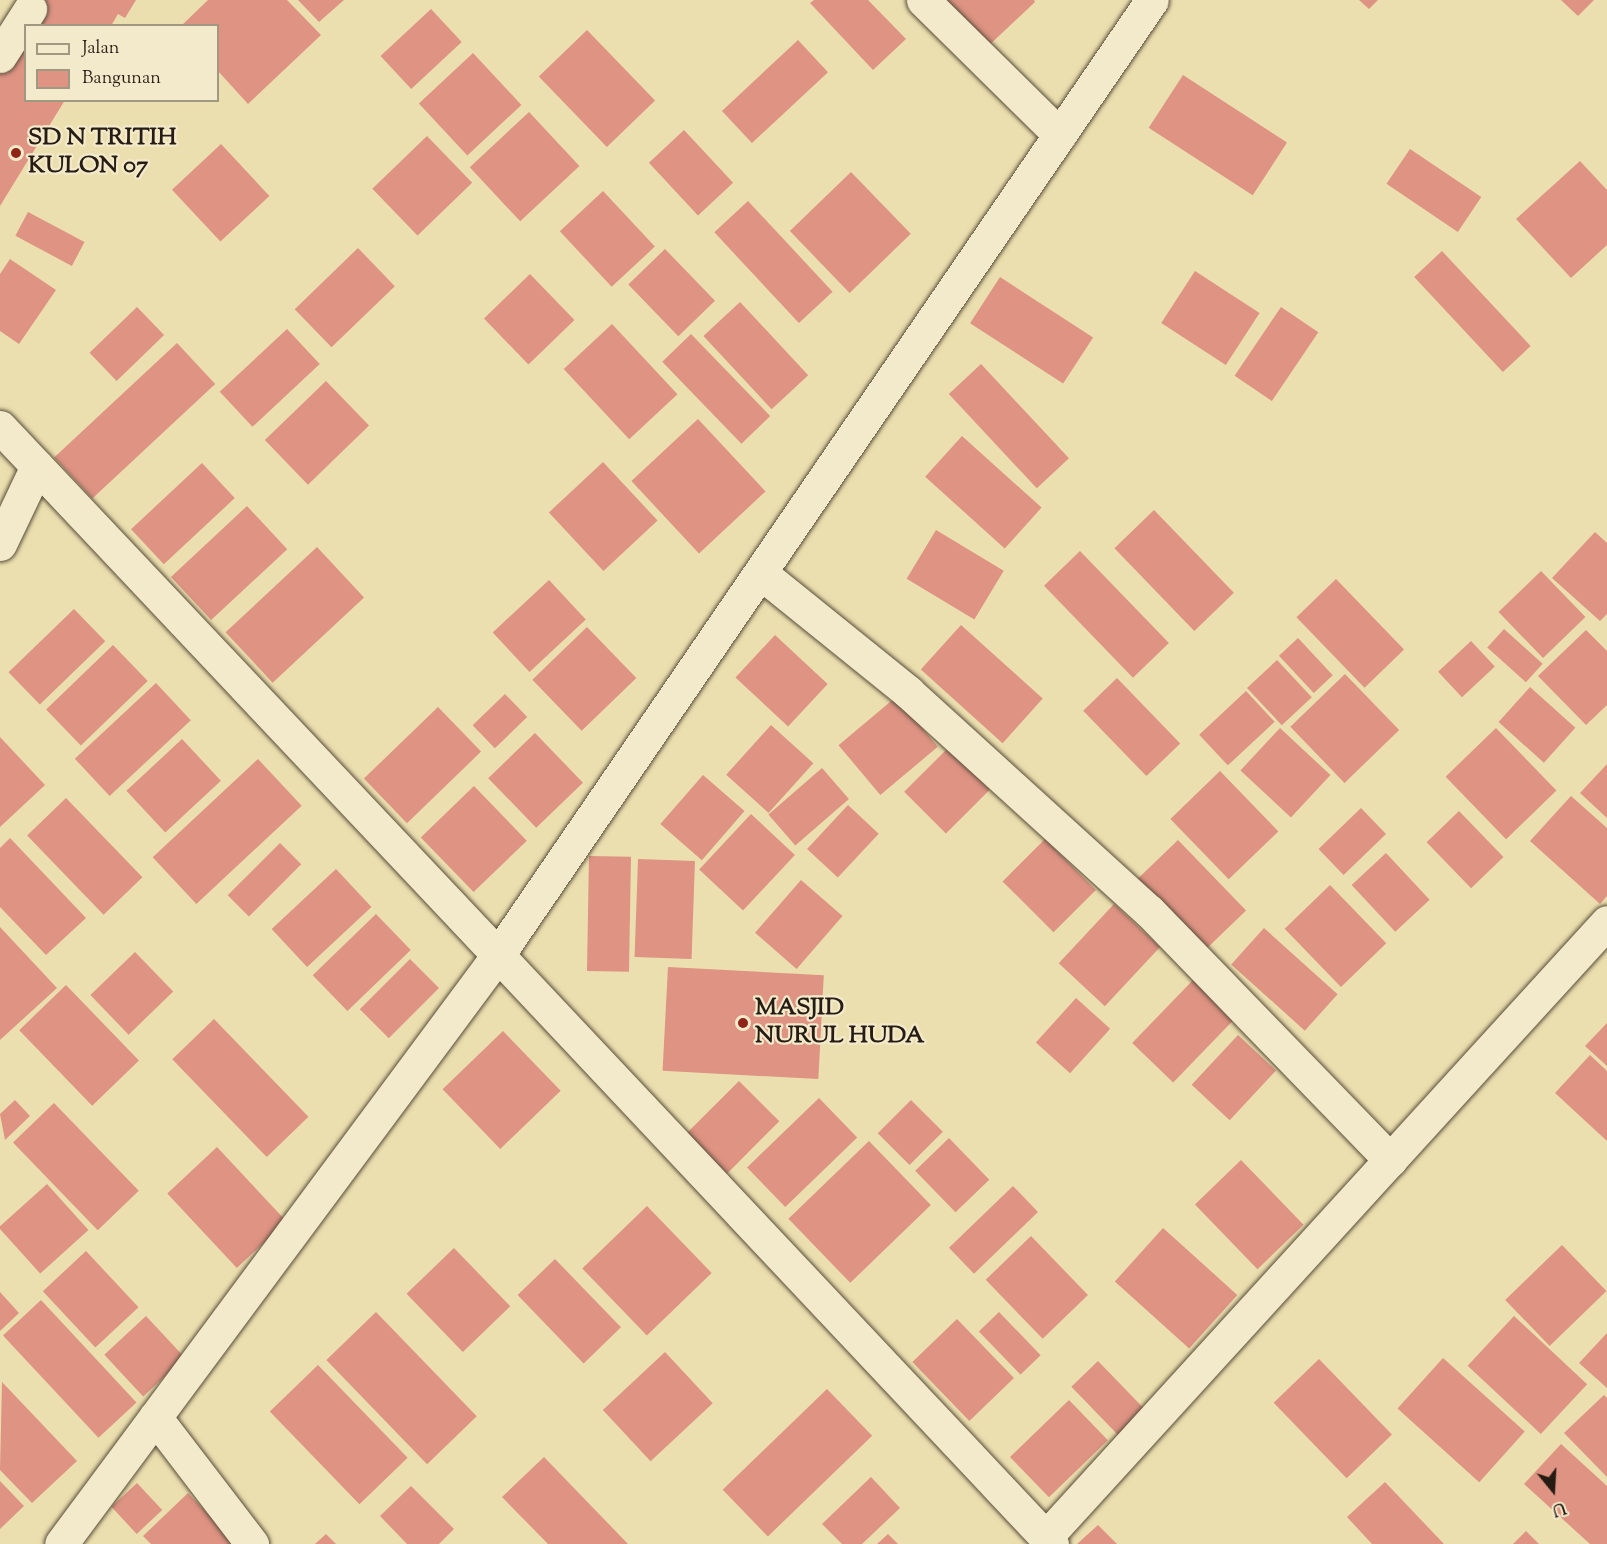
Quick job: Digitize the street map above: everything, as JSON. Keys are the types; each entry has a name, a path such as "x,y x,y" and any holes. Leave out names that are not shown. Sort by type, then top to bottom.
{"street":[{"path":"923,0 1060,135"},
{"path":"62,1544 498,955 762,574 1152,0"},
{"path":"0,56 30,9"},
{"path":"0,427 1049,1541 1390,1160 1607,922"},
{"path":"0,544 37,466"},
{"path":"762,574 908,692 1149,911 1390,1160"},
{"path":"155,1417 252,1544"}],"building":[{"name":"SD N TRITIH KULON 07","path":"38,0 136,0 125,18 118,14 112,24 24,24 24,102 64,102 0,206 0,61"},
{"path":"208,0 287,0 321,35 248,104 219,72 219,24 183,24"},
{"path":"298,0 344,0 319,22"},
{"path":"814,0 868,0 906,39 873,70 810,3"},
{"path":"936,0 1034,0 1035,2 984,50"},
{"path":"1359,0 1378,0 1369,9"},
{"path":"1561,0 1594,0 1578,16"},
{"path":"431,9 462,42 411,89 381,56"},
{"path":"587,30 655,100 607,147 539,77"},
{"path":"798,40 828,72 752,143 722,111"},
{"path":"473,53 521,105 467,155 419,103"},
{"path":"1183,75 1287,143 1253,195 1149,128"},
{"path":"529,112 579,166 520,221 470,167"},
{"path":"684,130 733,183 698,215 649,163"},
{"path":"427,136 472,183 417,236 372,189"},
{"path":"221,144 269,196 220,242 172,190"},
{"path":"1410,149 1481,197 1458,232 1387,184"},
{"path":"1580,161 1607,190 1607,245 1571,278 1516,219"},
{"path":"851,172 911,234 850,293 790,231"},
{"path":"603,191 655,247 612,287 560,231"},
{"path":"748,201 833,292 799,323 714,232"},
{"path":"28,212 85,242 72,266 15,236"},
{"path":"358,248 395,286 332,347 295,309"},
{"path":"665,249 715,301 678,336 628,284"},
{"path":"1442,251 1531,346 1503,372 1414,277"},
{"path":"10,259 56,290 19,344 0,331 0,274"},
{"path":"1195,271 1260,313 1226,365 1161,323"},
{"path":"530,274 574,320 528,364 484,318"},
{"path":"1000,277 1093,337 1063,384 970,323"},
{"path":"740,302 808,375 772,409 703,336"},
{"path":"137,307 164,335 117,381 90,353"},
{"path":"1281,307 1318,332 1272,401 1235,376"},
{"path":"612,324 677,394 629,439 564,369"},
{"path":"287,329 320,364 252,427 220,392"},
{"path":"691,334 770,416 741,444 662,362"},
{"path":"177,343 215,384 92,499 54,458"},
{"path":"981,364 1069,458 1037,488 949,394"},
{"path":"326,381 369,426 308,485 265,440"},
{"path":"698,419 766,491 699,553 631,481"},
{"path":"962,436 1042,508 1005,548 925,477"},
{"path":"603,462 658,521 603,571 549,512"},
{"path":"202,463 235,498 164,564 131,529"},
{"path":"247,506 287,549 211,620 171,577"},
{"path":"1154,510 1234,593 1194,631 1114,548"},
{"path":"936,530 1004,571 974,620 907,579"},
{"path":"1595,532 1607,543 1607,614 1600,621 1552,578"},
{"path":"317,547 364,597 273,683 226,632"},
{"path":"1080,551 1169,643 1133,678 1044,586"},
{"path":"1541,571 1585,617 1543,658 1499,612"},
{"path":"1336,579 1404,649 1365,688 1296,617"},
{"path":"549,580 586,619 530,672 493,633"},
{"path":"74,609 105,641 40,705 9,672"},
{"path":"961,625 1043,699 1003,743 921,670"},
{"path":"587,627 636,678 582,731 532,680"},
{"path":"1504,629 1543,664 1526,682 1487,648"},
{"path":"1586,630 1607,651 1607,705 1586,725 1538,676"},
{"path":"775,635 828,684 788,727 735,677"},
{"path":"1298,638 1333,675 1314,693 1279,656"},
{"path":"1471,641 1495,667 1462,697 1438,672"},
{"path":"113,645 148,681 81,746 46,710"},
{"path":"1277,660 1312,697 1282,725 1247,688"},
{"path":"1345,674 1399,730 1345,783 1290,727"},
{"path":"1117,678 1180,743 1146,776 1083,711"},
{"path":"156,683 191,720 110,796 75,759"},
{"path":"1530,687 1575,728 1544,763 1499,722"},
{"path":"1246,691 1275,722 1228,765 1199,735"},
{"path":"505,694 527,717 495,748 473,725"},
{"path":"896,697 938,747 880,795 839,745"},
{"path":"438,707 481,752 407,823 364,779"},
{"path":"771,725 813,763 769,813 726,775"},
{"path":"1280,728 1330,775 1291,817 1240,770"},
{"path":"1496,728 1556,791 1506,839 1446,777"},
{"path":"535,733 583,783 536,828 488,778"},
{"path":"0,737 45,785 0,827"},
{"path":"182,739 221,781 165,833 126,791"},
{"path":"948,748 990,790 946,834 904,792"},
{"path":"258,759 302,806 196,904 153,857"},
{"path":"1607,764 1607,818 1580,793"},
{"path":"822,768 849,799 795,846 768,815"},
{"path":"1220,771 1278,831 1229,879 1170,819"},
{"path":"703,775 745,811 702,860 660,824"},
{"path":"474,786 527,841 474,892 421,837"},
{"path":"1571,796 1607,828 1607,896 1600,904 1530,841"},
{"path":"66,798 142,877 104,915 27,836"},
{"path":"848,805 879,834 838,878 807,849"},
{"path":"1361,808 1386,834 1344,875 1319,849"},
{"path":"1459,811 1503,857 1471,888 1427,842"},
{"path":"751,814 795,855 743,911 699,870"},
{"path":"10,838 86,918 46,955 0,907 0,848"},
{"path":"1045,839 1096,890 1053,932 1003,881"},
{"path":"1178,840 1246,910 1205,950 1137,880"},
{"path":"280,843 301,864 249,917 228,895"},
{"path":"1386,853 1430,900 1395,932 1352,885"},
{"path":"589,856 631,857 629,972 587,971"},
{"path":"638,859 695,861 692,959 635,957"},
{"path":"336,869 371,907 307,967 272,929"},
{"path":"801,880 843,916 797,969 755,933"},
{"path":"1330,885 1386,943 1341,987 1285,929"},
{"path":"1114,904 1160,947 1105,1006 1059,963"},
{"path":"376,914 411,950 347,1011 313,975"},
{"path":"0,927 57,988 0,1040"},
{"path":"1264,928 1338,994 1305,1031 1231,964"},
{"path":"135,952 173,992 129,1035 90,995"},
{"path":"410,959 439,988 389,1038 360,1009"},
{"name":"MASJID NURUL HUDA","path":"668,967 824,975 818,1079 663,1071"},
{"path":"1194,979 1235,1019 1173,1083 1132,1043"},
{"path":"66,985 139,1061 92,1106 19,1030"},
{"path":"1076,998 1110,1029 1070,1073 1036,1043"},
{"path":"214,1019 308,1117 267,1157 172,1059"},
{"path":"1607,1023 1607,1066 1585,1046"},
{"path":"503,1031 561,1091 500,1149 443,1089"},
{"path":"1238,1035 1276,1070 1230,1120 1192,1085"},
{"path":"1590,1055 1607,1071 1607,1141 1555,1093"},
{"path":"739,1081 779,1121 727,1174 687,1133"},
{"path":"819,1098 857,1138 785,1207 747,1167"},
{"path":"15,1100 30,1116 5,1140 0,1114"},
{"path":"911,1100 943,1132 910,1165 878,1133"},
{"path":"54,1103 139,1191 98,1230 13,1143"},
{"path":"949,1138 989,1180 955,1212 915,1171"},
{"path":"869,1141 931,1205 850,1283 788,1219"},
{"path":"217,1147 287,1222 237,1268 167,1193"},
{"path":"1241,1160 1304,1225 1257,1269 1195,1204"},
{"path":"47,1184 88,1230 40,1274 0,1226"},
{"path":"1013,1186 1038,1212 974,1274 949,1248"},
{"path":"647,1206 712,1273 647,1335 582,1269"},
{"path":"1163,1228 1237,1295 1189,1348 1115,1282"},
{"path":"1031,1236 1088,1295 1043,1339 986,1280"},
{"path":"1562,1245 1606,1291 1550,1346 1505,1300"},
{"path":"454,1248 510,1306 463,1352 407,1294"},
{"path":"86,1251 139,1307 95,1348 43,1291"},
{"path":"555,1259 621,1327 584,1363 518,1295"},
{"path":"0,1292 19,1313 0,1331"},
{"path":"41,1300 136,1402 98,1438 3,1335"},
{"path":"376,1312 477,1416 427,1464 326,1360"},
{"path":"999,1312 1041,1355 1021,1375 979,1331"},
{"path":"146,1316 185,1358 143,1397 104,1355"},
{"path":"1514,1316 1587,1384 1541,1434 1468,1366"},
{"path":"957,1319 1014,1378 969,1421 912,1362"},
{"path":"1607,1333 1607,1388 1579,1363"},
{"path":"665,1352 713,1403 651,1461 603,1410"},
{"path":"1443,1358 1525,1432 1479,1482 1397,1409"},
{"path":"1319,1359 1392,1435 1347,1478 1274,1403"},
{"path":"1098,1361 1147,1412 1121,1438 1071,1387"},
{"path":"318,1365 408,1458 359,1504 270,1412"},
{"path":"2,1382 77,1461 32,1503 0,1470"},
{"path":"827,1389 872,1436 768,1536 723,1490"},
{"path":"1604,1395 1607,1398 1607,1477 1564,1433"},
{"path":"1069,1400 1108,1440 1049,1497 1010,1457"},
{"path":"1561,1444 1607,1486 1607,1544 1590,1544 1524,1484"},
{"path":"544,1457 628,1544 548,1544 502,1497"},
{"path":"871,1477 900,1508 862,1544 842,1544 822,1524"},
{"path":"0,1481 24,1506 0,1529"},
{"path":"1385,1482 1444,1544 1372,1544 1347,1517"},
{"path":"137,1483 162,1510 137,1534 111,1507"},
{"path":"411,1486 454,1529 439,1544 407,1544 380,1516"},
{"path":"188,1493 237,1544 151,1544 143,1536"},
{"path":"1098,1525 1117,1544 1077,1544"},
{"path":"1526,1531 1539,1544 1513,1544"},
{"path":"326,1534 336,1544 315,1544"},
{"path":"888,1534 898,1544 877,1544"}],"place":[{"name":"SD N TRITIH KULON 07","path":"16,153"},
{"name":"MASJID NURUL HUDA","path":"743,1023"}]}
